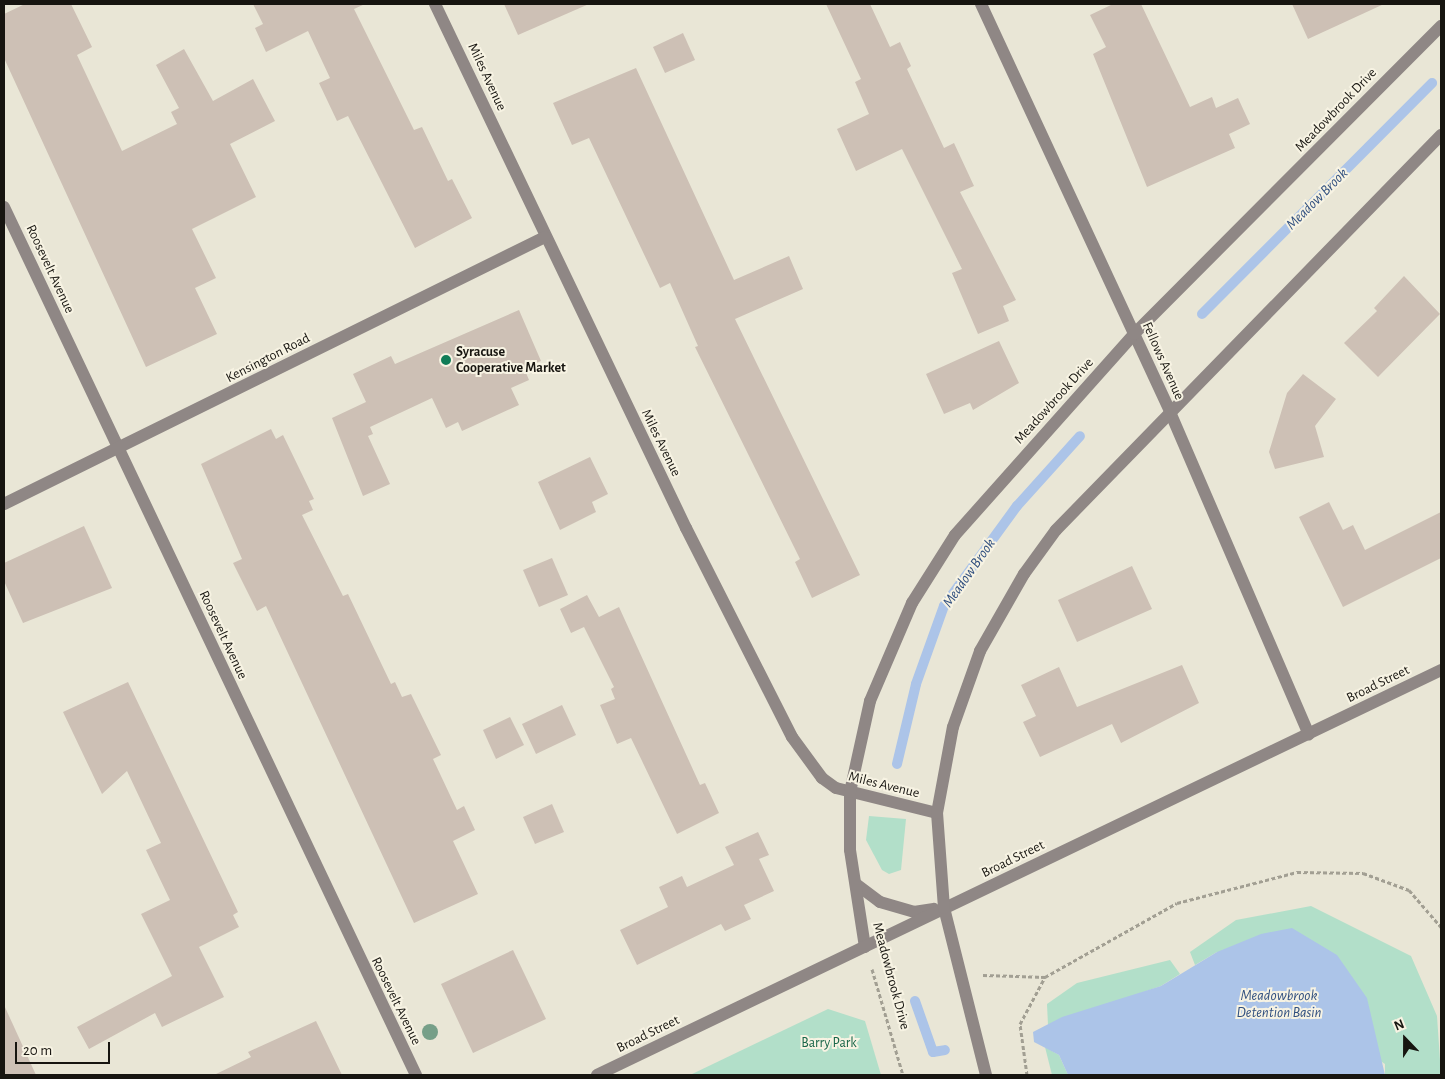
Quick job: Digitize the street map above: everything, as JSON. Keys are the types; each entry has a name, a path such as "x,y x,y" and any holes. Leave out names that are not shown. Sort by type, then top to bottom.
{"street":[{"name":"Miles Avenue","path":"435,4 545,237 792,737 822,778 850,792 937,813"},
{"name":"Fellows Avenue","path":"981,4 1170,412 1309,734"},
{"name":"Meadowbrook Drive","path":"865,947 848,821 850,792 870,701 912,603 955,535 1134,334 1441,26"},
{"path":"986,1075 944,908 937,813 954,727 980,651 1019,582 1056,530 1441,135"},
{"name":"Roosevelt Avenue","path":"4,206 416,1075"},
{"name":"Kensington Road","path":"4,504 119,450 545,237"},
{"name":"Broad Street","path":"597,1075 1441,670"},
{"name":"Meadowbrook Drive","path":"856,884 880,902 914,912 944,908"}],"path":[{"path":"1027,1075 1020,1024 1045,978 1176,903 1297,872 1363,873 1408,890 1441,927"},
{"name":"Meadowbrook Drive","path":"865,947 903,1075"},
{"path":"961,974 1045,978"}],"green space":[{"path":"869,816 906,819 901,870 889,874 882,870 866,840"},
{"path":"1311,906 1411,956 1437,1016 1441,1075 1385,1075 1385,1064 1217,952 1195,965 1190,952 1236,920"},
{"path":"1170,960 1180,974 1161,986 1048,1025 1047,1004 1077,983"},
{"name":"Barry Park","path":"828,1009 865,1021 881,1075 690,1075"},
{"path":"1045,1047 1059,1055 1068,1075 1052,1075"}],"water":[{"name":"Meadowbrook Detention Basin","path":"1292,928 1337,955 1367,998 1385,1075 1068,1075 1059,1055 1034,1042 1033,1032 1062,1017 1161,986 1217,952 1261,934"}],"building":[{"path":"25,4 71,4 92,47 77,55 122,151 177,124 171,112 179,108 156,65 184,49 213,101 253,79 275,121 230,144 256,197 192,229 216,278 195,288 217,334 146,367 4,58 4,14"},
{"path":"253,4 365,4 354,9 414,130 422,127 448,181 452,179 472,218 415,248 348,116 337,121 319,83 330,78 308,31 266,52 255,28 263,24"},
{"path":"504,4 589,4 518,35"},
{"path":"826,4 870,4 890,47 900,42 911,66 907,69 944,148 954,143 974,186 960,192 1016,300 1003,306 1009,321 978,334 952,273 962,269 902,149 856,171 837,129 869,114 855,82 861,79"},
{"path":"1113,4 1141,4 1190,107 1212,97 1216,108 1238,98 1250,124 1229,134 1235,148 1147,187 1093,54 1106,47 1090,15"},
{"path":"1292,4 1384,4 1308,39"},
{"path":"683,33 695,60 665,73 653,47"},
{"path":"636,68 734,280 789,256 803,289 735,319 860,575 812,598 795,562 800,559 695,347 698,346 670,283 660,288 589,138 572,145 553,103"},
{"path":"1404,276 1440,314 1378,377 1344,343 1377,311 1374,308"},
{"path":"519,310 541,361 524,368 529,380 511,388 519,405 462,431 458,422 446,428 432,398 370,427 373,434 368,436 390,484 363,496 332,418 366,402 353,374 391,356 395,364"},
{"path":"999,341 1019,383 973,410 970,403 944,414 926,374"},
{"path":"1303,374 1336,399 1315,426 1324,457 1275,469 1269,452 1287,393"},
{"path":"271,429 276,439 283,435 314,499 309,501 313,510 302,515 343,596 348,594 391,684 395,682 402,697 411,694 441,755 433,759 457,810 464,806 475,830 453,841 478,894 414,923 266,606 257,611 233,563 242,559 201,464"},
{"path":"590,457 608,494 592,502 596,512 560,530 538,482"},
{"path":"1329,502 1343,530 1353,525 1365,550 1441,512 1441,558 1343,607 1299,517"},
{"path":"84,526 112,588 23,623 4,581 4,563"},
{"path":"552,558 568,595 539,607 523,570"},
{"path":"1132,566 1152,609 1077,642 1058,600"},
{"path":"587,595 599,617 619,607 700,785 705,783 719,813 677,834 631,738 617,744 600,705 615,699 611,689 614,687 584,627 571,633 560,609"},
{"path":"1182,665 1199,703 1121,743 1112,724 1040,757 1023,722 1036,716 1021,685 1059,667 1077,707"},
{"path":"128,682 238,912 233,915 239,927 199,947 224,997 162,1027 155,1013 89,1049 77,1027 172,976 141,914 170,900 146,850 161,843 127,771 102,794 63,712"},
{"path":"562,705 576,735 536,754 522,724"},
{"path":"510,717 524,745 496,759 483,730"},
{"path":"552,804 564,832 535,844 523,817"},
{"path":"758,832 769,855 759,859 774,891 744,905 751,919 725,931 721,924 637,965 620,930 668,907 659,887 682,876 687,887 734,865 725,847"},
{"path":"513,950 546,1019 473,1053 441,984"},
{"path":"4,1005 36,1075 4,1075"},
{"path":"316,1021 342,1075 214,1075 251,1057 248,1052"}],"waterway":[{"name":"Meadow Brook","path":"1202,314 1432,83"},
{"name":"Meadow Brook","path":"897,764 916,684 944,606 1017,506 1080,436"},
{"name":"Meadow Brook","path":"915,1001 933,1052 945,1050"}],"place":[{"name":"Syracuse Cooperative Market","path":"446,360"}]}
